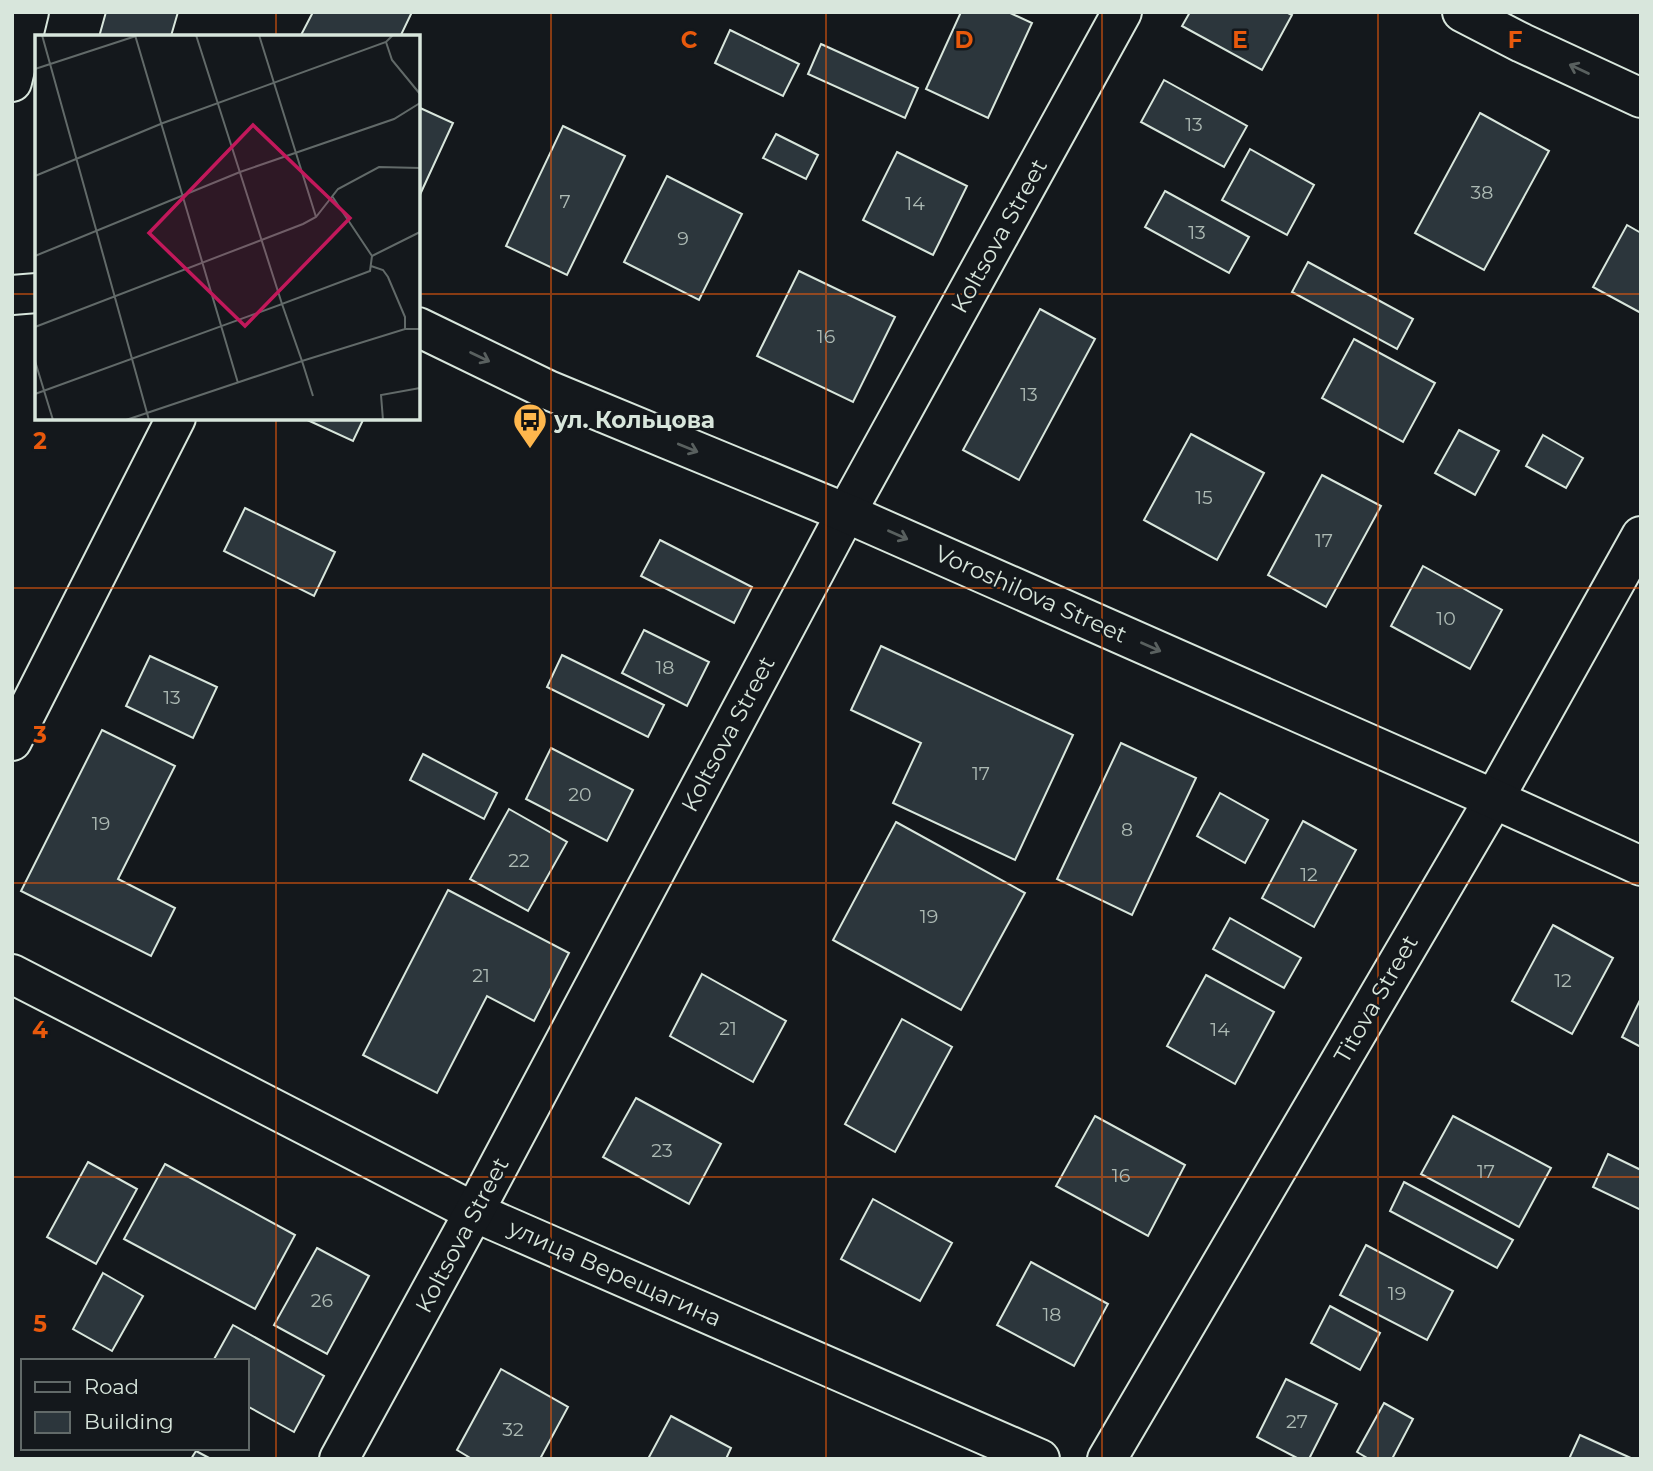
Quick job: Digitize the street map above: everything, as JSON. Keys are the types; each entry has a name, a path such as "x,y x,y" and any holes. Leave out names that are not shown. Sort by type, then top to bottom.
{"street":[{"path":"12,82 29,12"},
{"name":"Koltsova Street","path":"339,1459 474,1212 846,513 1122,12"},
{"path":"1462,12 1641,98"},
{"path":"12,295 35,293"},
{"name":"Voroshilova Street","path":"420,328 548,390 846,513 1641,866"},
{"path":"12,741 175,420"},
{"name":"Titova Street","path":"1107,1459 1493,799 1641,536"},
{"name":"улица Верещагина","path":"12,974 474,1212 1040,1459"}],"building":[{"path":"106,12 178,12 171,35 100,35"},
{"path":"313,12 412,12 401,35 301,35"},
{"path":"961,12 1008,12 1032,23 988,118 926,89"},
{"path":"1190,12 1286,12 1292,15 1262,70 1182,26"},
{"path":"730,30 799,64 783,96 715,63"},
{"path":"821,44 918,88 905,118 808,74"},
{"path":"1164,80 1247,126 1224,167 1141,122"},
{"path":"420,108 453,123 420,195"},
{"path":"1480,113 1549,151 1484,270 1415,233"},
{"path":"563,126 625,156 567,275 506,246"},
{"path":"776,134 818,155 806,179 763,158"},
{"path":"1250,149 1314,185 1287,235 1222,200"},
{"path":"897,152 967,186 933,255 863,220"},
{"path":"667,176 742,214 699,300 624,262"},
{"path":"1165,191 1249,237 1229,273 1145,227"},
{"path":"1627,225 1641,233 1641,313 1593,287"},
{"path":"1308,262 1413,319 1397,349 1292,292"},
{"path":"799,271 895,317 853,402 757,356"},
{"path":"1040,309 1095,339 1019,480 963,450"},
{"path":"1354,339 1435,383 1403,442 1322,398"},
{"path":"307,420 363,420 353,441"},
{"path":"1459,430 1499,451 1475,495 1435,473"},
{"path":"1191,434 1264,473 1217,560 1144,520"},
{"path":"1543,435 1583,458 1566,488 1526,466"},
{"path":"1322,475 1381,506 1326,607 1268,575"},
{"path":"245,508 335,552 314,596 224,551"},
{"path":"660,540 752,587 734,623 641,576"},
{"path":"1423,566 1502,610 1470,669 1391,626"},
{"path":"644,630 709,662 687,706 622,673"},
{"path":"881,646 1073,735 1015,860 893,803 921,743 851,710"},
{"path":"562,655 664,705 648,737 547,687"},
{"path":"150,656 217,687 193,738 126,706"},
{"path":"102,730 175,766 118,879 175,908 151,956 21,891"},
{"path":"1121,743 1196,778 1132,915 1057,879"},
{"path":"551,748 633,790 607,841 526,799"},
{"path":"423,754 497,793 484,819 410,780"},
{"path":"1220,793 1268,820 1245,863 1197,836"},
{"path":"509,809 567,842 528,911 470,879"},
{"path":"1303,821 1356,850 1314,927 1262,898"},
{"path":"896,822 1025,893 961,1010 833,940"},
{"path":"448,890 569,953 534,1021 487,996 437,1093 363,1055"},
{"path":"1230,918 1301,958 1284,988 1213,949"},
{"path":"1553,925 1613,958 1572,1034 1512,1001"},
{"path":"702,974 786,1021 753,1082 670,1036"},
{"path":"1206,975 1274,1012 1235,1084 1167,1046"},
{"path":"1641,998 1641,1047 1622,1037"},
{"path":"902,1019 952,1047 895,1152 845,1124"},
{"path":"636,1098 721,1144 689,1204 603,1157"},
{"path":"1095,1116 1185,1165 1148,1236 1056,1186"},
{"path":"1453,1116 1551,1168 1519,1227 1421,1174"},
{"path":"1608,1154 1641,1170 1641,1210 1593,1187"},
{"path":"88,1162 137,1189 96,1264 47,1237"},
{"path":"165,1164 295,1235 255,1309 124,1239"},
{"path":"1404,1182 1513,1240 1497,1268 1390,1211"},
{"path":"873,1199 952,1243 920,1301 841,1259"},
{"path":"1366,1245 1453,1291 1427,1340 1340,1295"},
{"path":"317,1248 369,1276 327,1354 274,1325"},
{"path":"1031,1262 1108,1304 1074,1366 997,1325"},
{"path":"103,1273 143,1296 112,1351 73,1329"},
{"path":"1330,1306 1380,1333 1360,1370 1311,1343"},
{"path":"233,1325 324,1376 294,1432 248,1407 248,1359 214,1359"},
{"path":"501,1369 568,1407 540,1459 472,1459 457,1450"},
{"path":"1286,1379 1337,1404 1309,1459 1299,1459 1257,1437"},
{"path":"1384,1403 1413,1419 1392,1459 1369,1459 1357,1452"},
{"path":"671,1416 731,1448 726,1459 648,1459"},
{"path":"1580,1435 1633,1459 1569,1459"},
{"path":"196,1451 211,1459 191,1459"}],"place":[{"name":"ул. Кольцова","path":"530,450"}]}
